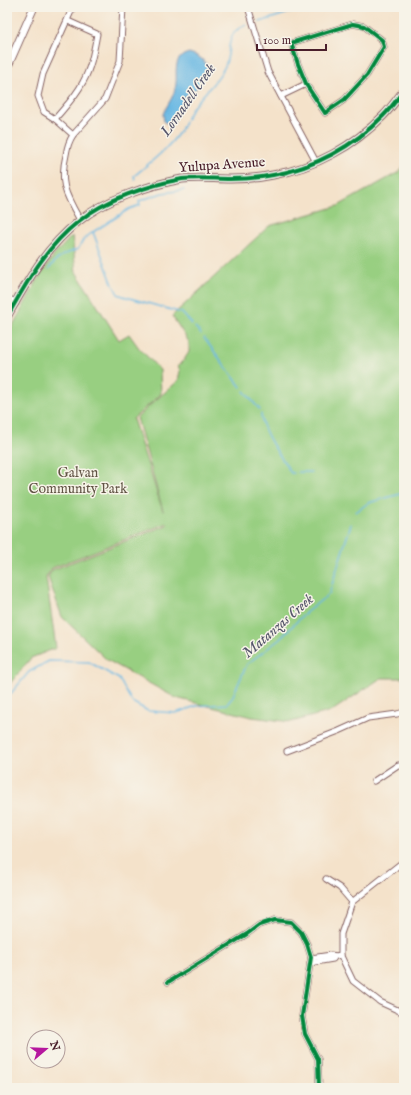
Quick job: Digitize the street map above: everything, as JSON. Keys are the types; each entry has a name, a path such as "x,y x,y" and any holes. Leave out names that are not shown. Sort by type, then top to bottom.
{"street":[{"path":"7,68 34,7"},
{"path":"73,7 43,74 38,96 44,112 55,119 73,135"},
{"path":"80,220 68,199 63,186 62,170 69,141 105,99 120,61 123,7"},
{"path":"248,7 268,72 316,162"},
{"path":"55,119 84,81 93,55 97,34 68,21"},
{"path":"353,24 364,26 382,40 384,47 367,75 344,100 324,112 307,85 291,43 353,24"},
{"path":"281,98 307,85"},
{"name":"Yulupa Avenue","path":"7,318 42,259 59,238 80,220 111,201 140,190 175,181 198,178 248,178 273,175 316,162 352,143 384,116 404,90"},
{"path":"7,299 15,304"},
{"path":"287,751 368,718 404,712"},
{"path":"374,781 398,765 404,765"},
{"path":"404,861 352,902 341,934 341,955 353,981 380,1002 404,1013"},
{"path":"326,879 340,888 352,902"},
{"path":"168,982 259,925 275,920 291,922 301,932 307,944 310,960 302,1016 305,1034 318,1059 319,1088"},
{"path":"310,960 331,955 341,955"}],"green space":[{"name":"Galvan Community Park","path":"404,166 404,678 381,678 332,711 291,722 252,717 176,698 107,660 62,617 48,577 52,570 167,525 167,523 52,568 46,577 56,648 31,658 7,687 7,336 41,274 55,254 72,236 76,272 119,340 129,334 139,348 160,370 161,394 133,419 163,511 137,418 178,381 180,371 178,365 182,363 189,352 189,342 172,316 269,226 338,206 399,172"}],"water":[{"path":"189,53 201,58 209,69 196,89 185,96 174,122 164,122 163,114 175,89 177,63 183,55"}],"waterway":[{"name":"Lornadell Creek","path":"260,22 307,7"},
{"name":"Lornadell Creek","path":"135,179 134,176 165,149 175,138 193,107 222,72 227,60 230,42 234,32 246,25"},
{"name":"Lornadell Creek","path":"184,190 162,193 139,201 140,205 129,209 93,232 113,285 118,294 182,313 192,324"},
{"path":"49,269 55,261 63,255 78,249 84,239 93,232"},
{"path":"195,327 201,334"},
{"path":"204,338 241,387"},
{"path":"244,391 260,410"},
{"path":"261,414 262,422 268,437 291,473 294,473"},
{"path":"298,472 311,472"},
{"name":"Matanzas Creek","path":"356,512 368,503 404,493"},
{"name":"Matanzas Creek","path":"7,698 29,672 49,661 89,662 119,679 132,702 148,711 176,713 196,706 227,704 232,698 247,664 280,639 304,614 329,594 351,524"}],"cycle path":[{"path":"353,24 364,26 382,40 384,47 367,75 344,100 325,113 307,86 291,43 353,24"},
{"path":"7,317 30,277 56,242 79,221 101,206 142,189 182,179 252,178 288,172 303,167 332,154 359,137 386,113 404,90"},
{"path":"168,982 247,934 259,925 275,920 291,922 301,932 311,957 302,1016 305,1034 318,1059 319,1088"}]}
